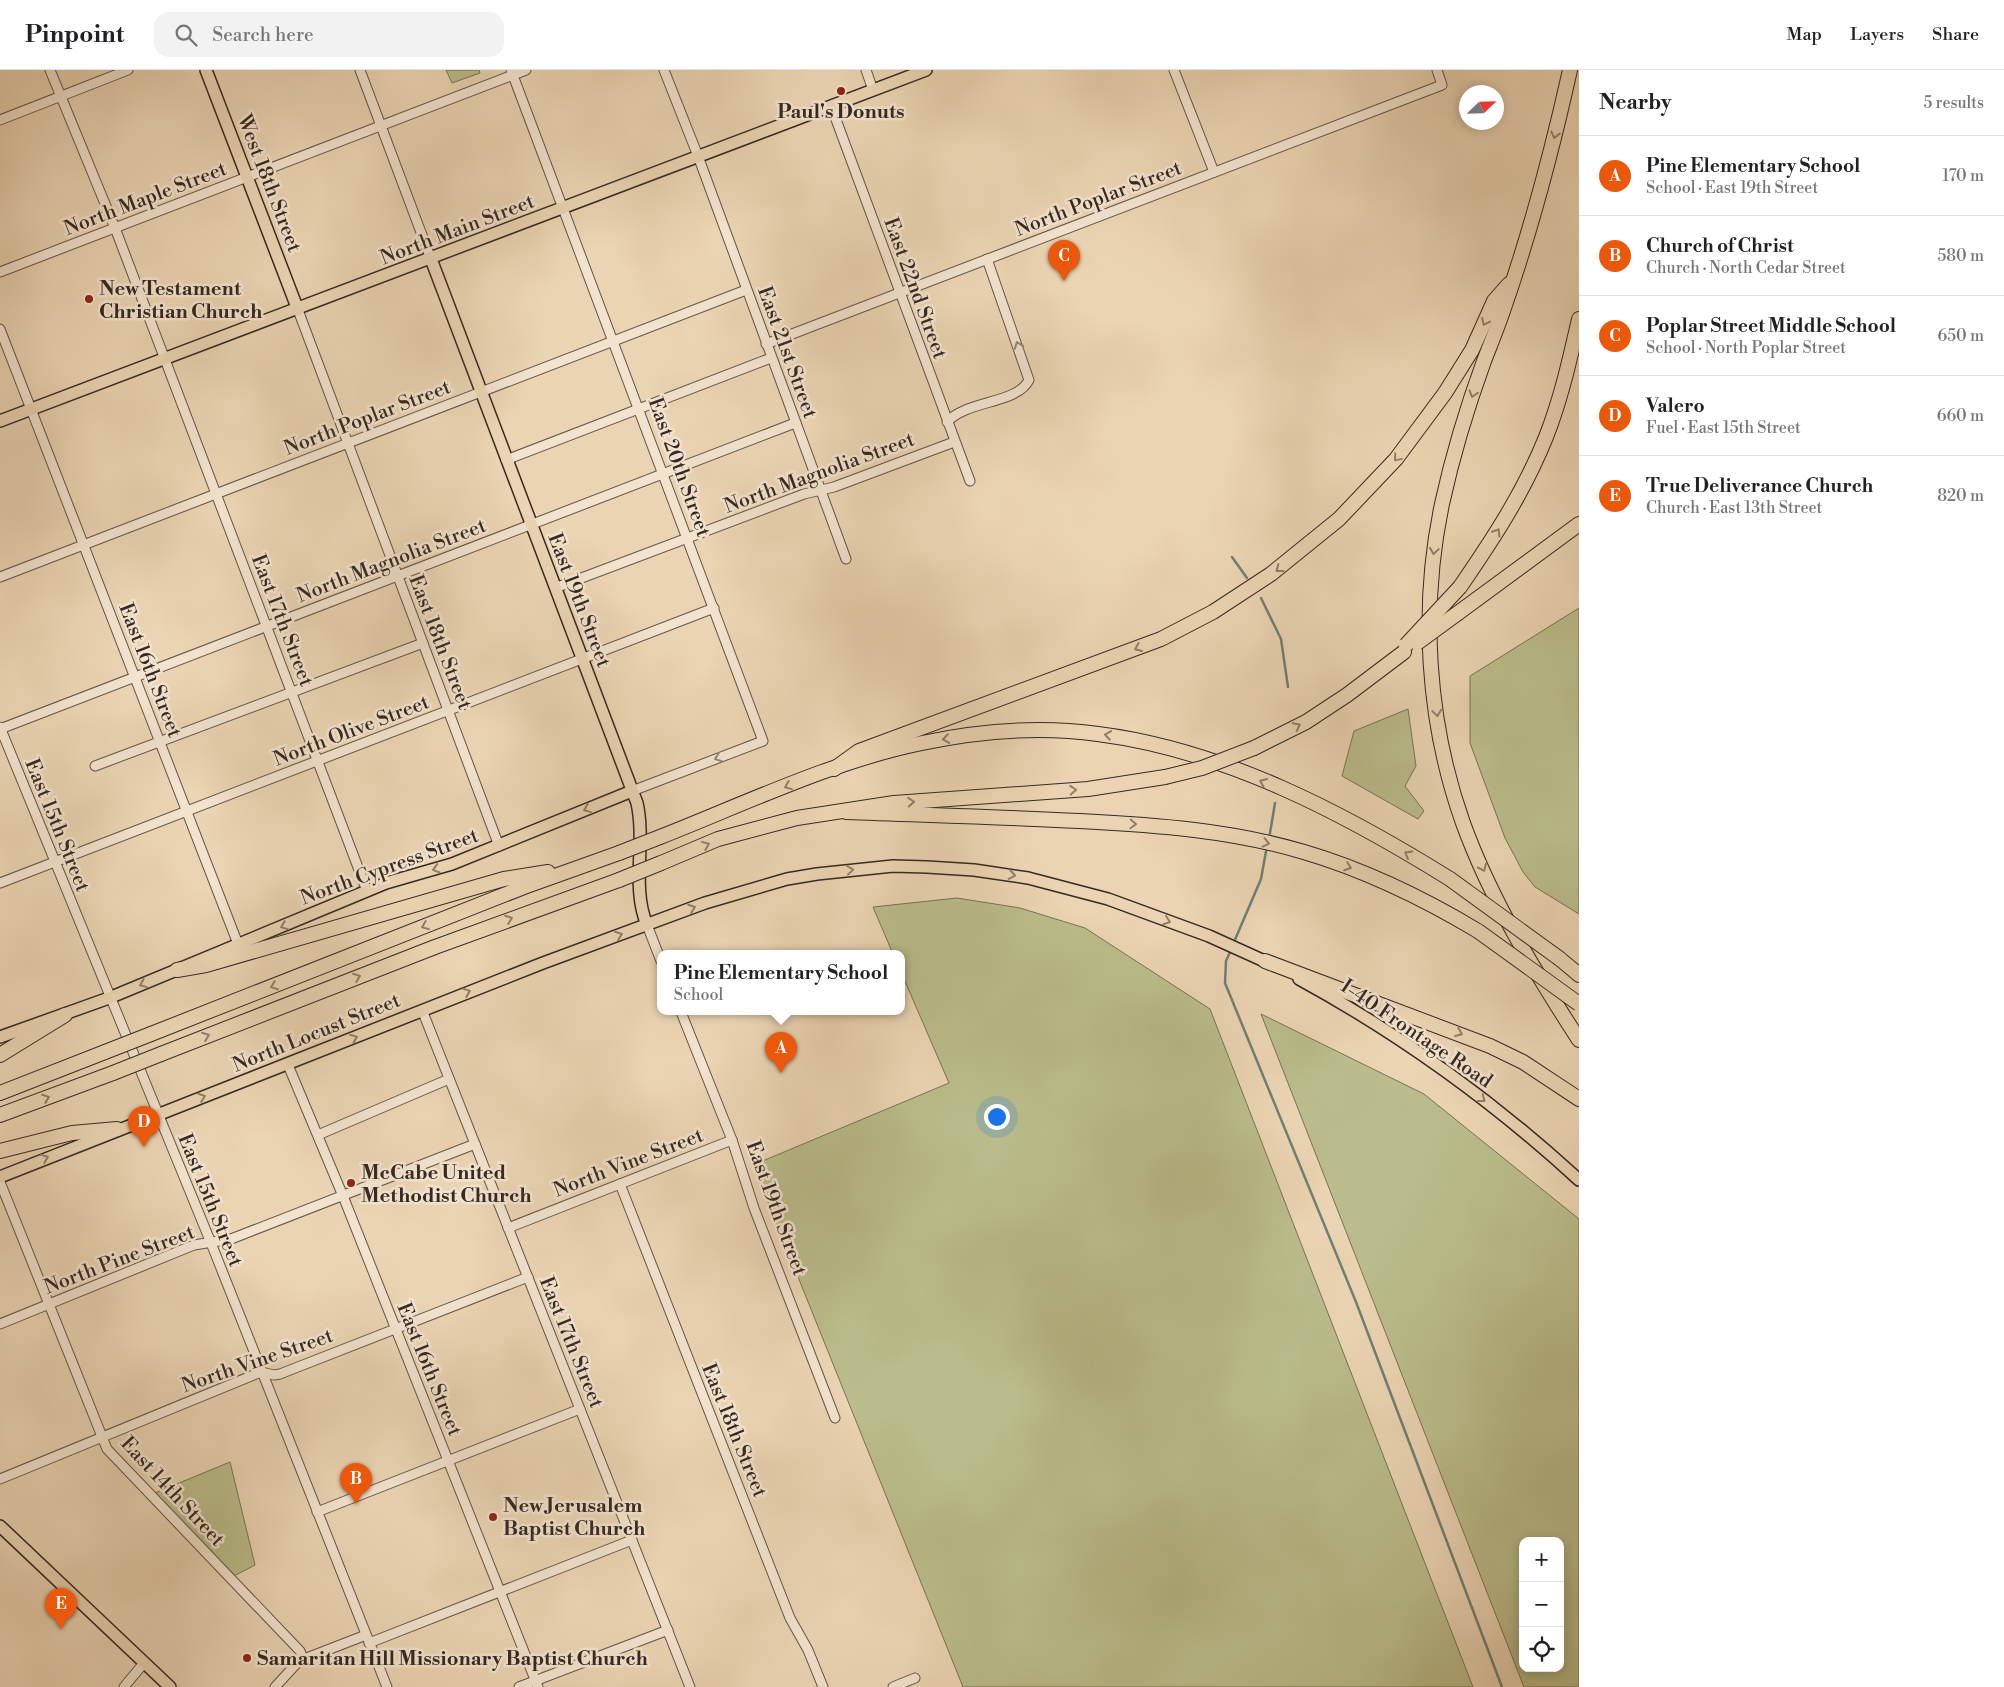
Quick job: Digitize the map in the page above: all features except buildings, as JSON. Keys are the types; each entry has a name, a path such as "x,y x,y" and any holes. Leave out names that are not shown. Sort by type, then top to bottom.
{"highway":[{"path":"1570,70 1543,186 1511,282 1505,307 1475,387 1442,504 1432,566 1429,648 1438,723 1452,788 1464,824 1500,905 1534,968 1579,1040"},
{"path":"834,769 859,751 1161,639 1213,612 1271,574 1339,518 1396,459 1445,393 1472,350 1494,301 1511,282"},
{"path":"1405,649 1460,587 1507,518 1536,460 1558,402 1579,319"},
{"path":"0,1115 113,1073 435,947 618,880 718,839 775,822 894,803 1088,789 1165,777 1202,768 1254,748 1314,716 1347,695 1405,649 1458,613 1574,528"},
{"path":"0,1092 514,891 660,838 834,769 921,743 980,734 1045,730 1097,733 1127,738 1176,750 1294,795 1384,840 1450,879 1579,975"},
{"path":"846,812 1160,826 1230,834 1302,851 1394,886 1439,908 1478,931 1579,1004"},
{"path":"177,970 206,965 504,879 586,866"},
{"path":"1265,961 1490,1046 1523,1062 1579,1099"},
{"path":"0,1055 65,1015"},
{"path":"0,1150 72,1132 117,1129"}],"main road":[{"name":"West 18th Street","path":"206,70 298,310"},
{"name":"North Main Street","path":"0,421 298,310 926,70"},
{"name":"East 19th Street","path":"431,259 632,791 640,824 640,900 647,925"},
{"name":"North Cypress Street","path":"0,1037 109,998 386,883 452,864 632,791"},
{"name":"North Locust Street","path":"0,1177 156,1113 288,1065 422,1010 705,903 787,879 852,869 928,867 999,873 1068,887 1108,899 1220,941"},
{"name":"I-40 Frontage Road","path":"1220,941 1265,961 1354,1010 1412,1048 1486,1102 1579,1180"},
{"path":"0,1526 170,1687"}],"street":[{"name":"East 17th Street","path":"50,70 115,228 367,891"},
{"path":"0,120 128,70"},
{"path":"360,70 431,259"},
{"name":"North Maple Street","path":"0,272 381,126 512,72 526,70"},
{"name":"East 21st Street","path":"664,70 698,156 846,559"},
{"path":"866,70 873,90"},
{"path":"1174,70 1214,172"},
{"name":"North Poplar Street","path":"766,344 1442,84 1436,70"},
{"name":"East 20th Street","path":"512,72 640,408 763,740"},
{"name":"East 22nd Street","path":"831,106 898,293 970,481"},
{"path":"947,422 959,412 1023,389 1029,380 1029,375 987,259"},
{"name":"North Poplar Street","path":"0,577 746,290"},
{"name":"East 18th Street","path":"298,310 499,846"},
{"name":"East 16th Street","path":"0,329 238,944"},
{"path":"506,460 771,358"},
{"name":"North Magnolia Street","path":"0,728 135,678 795,423"},
{"name":"North Magnolia Street","path":"555,588 804,494 834,487 954,442"},
{"name":"North Olive Street","path":"0,883 714,608"},
{"path":"95,766 423,643"},
{"name":"East 15th Street","path":"0,728 156,1113 211,1243 387,1687"},
{"name":"North Cypress Street","path":"632,791 763,740"},
{"name":"East 19th Street","path":"647,925 657,951"},
{"name":"East 17th Street","path":"422,1010 690,1687"},
{"name":"East 19th Street","path":"682,1015 732,1140 754,1208 835,1418"},
{"name":"East 16th Street","path":"288,1065 343,1196 537,1684"},
{"path":"318,1135 449,1079"},
{"name":"North Vine Street","path":"508,1228 732,1140"},
{"name":"North Pine Street","path":"0,1324 194,1245 230,1240 475,1144"},
{"name":"East 14th Street","path":"0,1182 48,1305 111,1455 300,1651 303,1659"},
{"name":"East 18th Street","path":"620,1184 790,1618 808,1650 823,1687"},
{"name":"North Vine Street","path":"0,1479 102,1435 261,1372 274,1376 280,1374 528,1277"},
{"path":"317,1512 580,1409"},
{"path":"275,1687 296,1663 303,1659 368,1639 500,1592 632,1540"},
{"path":"519,1687 537,1684 668,1630"},
{"path":"124,1687 144,1663"},
{"path":"893,1687 915,1678"}],"green space":[{"path":"446,70 479,70 480,73 452,83"},
{"path":"1579,608 1579,914 1535,887 1523,872 1505,838 1470,743 1470,676"},
{"path":"1408,709 1416,766 1405,786 1424,811 1418,819 1342,776 1354,731"},
{"path":"957,898 1020,908 1085,928 1210,1009 1473,1687 963,1687 753,1165 949,1083 905,981 905,950 891,950 873,907"},
{"path":"1261,1014 1424,1094 1579,1219 1579,1687 1524,1687"},
{"path":"230,1462 255,1565 230,1578 150,1495"}],"waterway":[{"path":"1232,557 1247,578"},
{"path":"1261,598 1281,639 1288,687"},
{"path":"1269,839 1275,803"},
{"path":"1234,942 1261,879 1267,846"},
{"path":"1231,950 1226,961 1225,983 1356,1302 1502,1687"}],"place":[{"name":"Paul's Donuts","path":"841,91"},
{"name":"Poplar Street Middle School","path":"1064,281"},
{"name":"New Testament Christian Church","path":"89,299"},
{"name":"Pine Elementary School","path":"781,1073"},
{"name":"Valero","path":"144,1147"},
{"name":"McCabe United Methodist Church","path":"351,1183"},
{"name":"Church of Christ","path":"356,1504"},
{"name":"New Jerusalem Baptist Church","path":"493,1517"},
{"name":"True Deliverance Church","path":"61,1629"},
{"name":"Samaritan Hill Missionary Baptist Church","path":"247,1658"}]}
